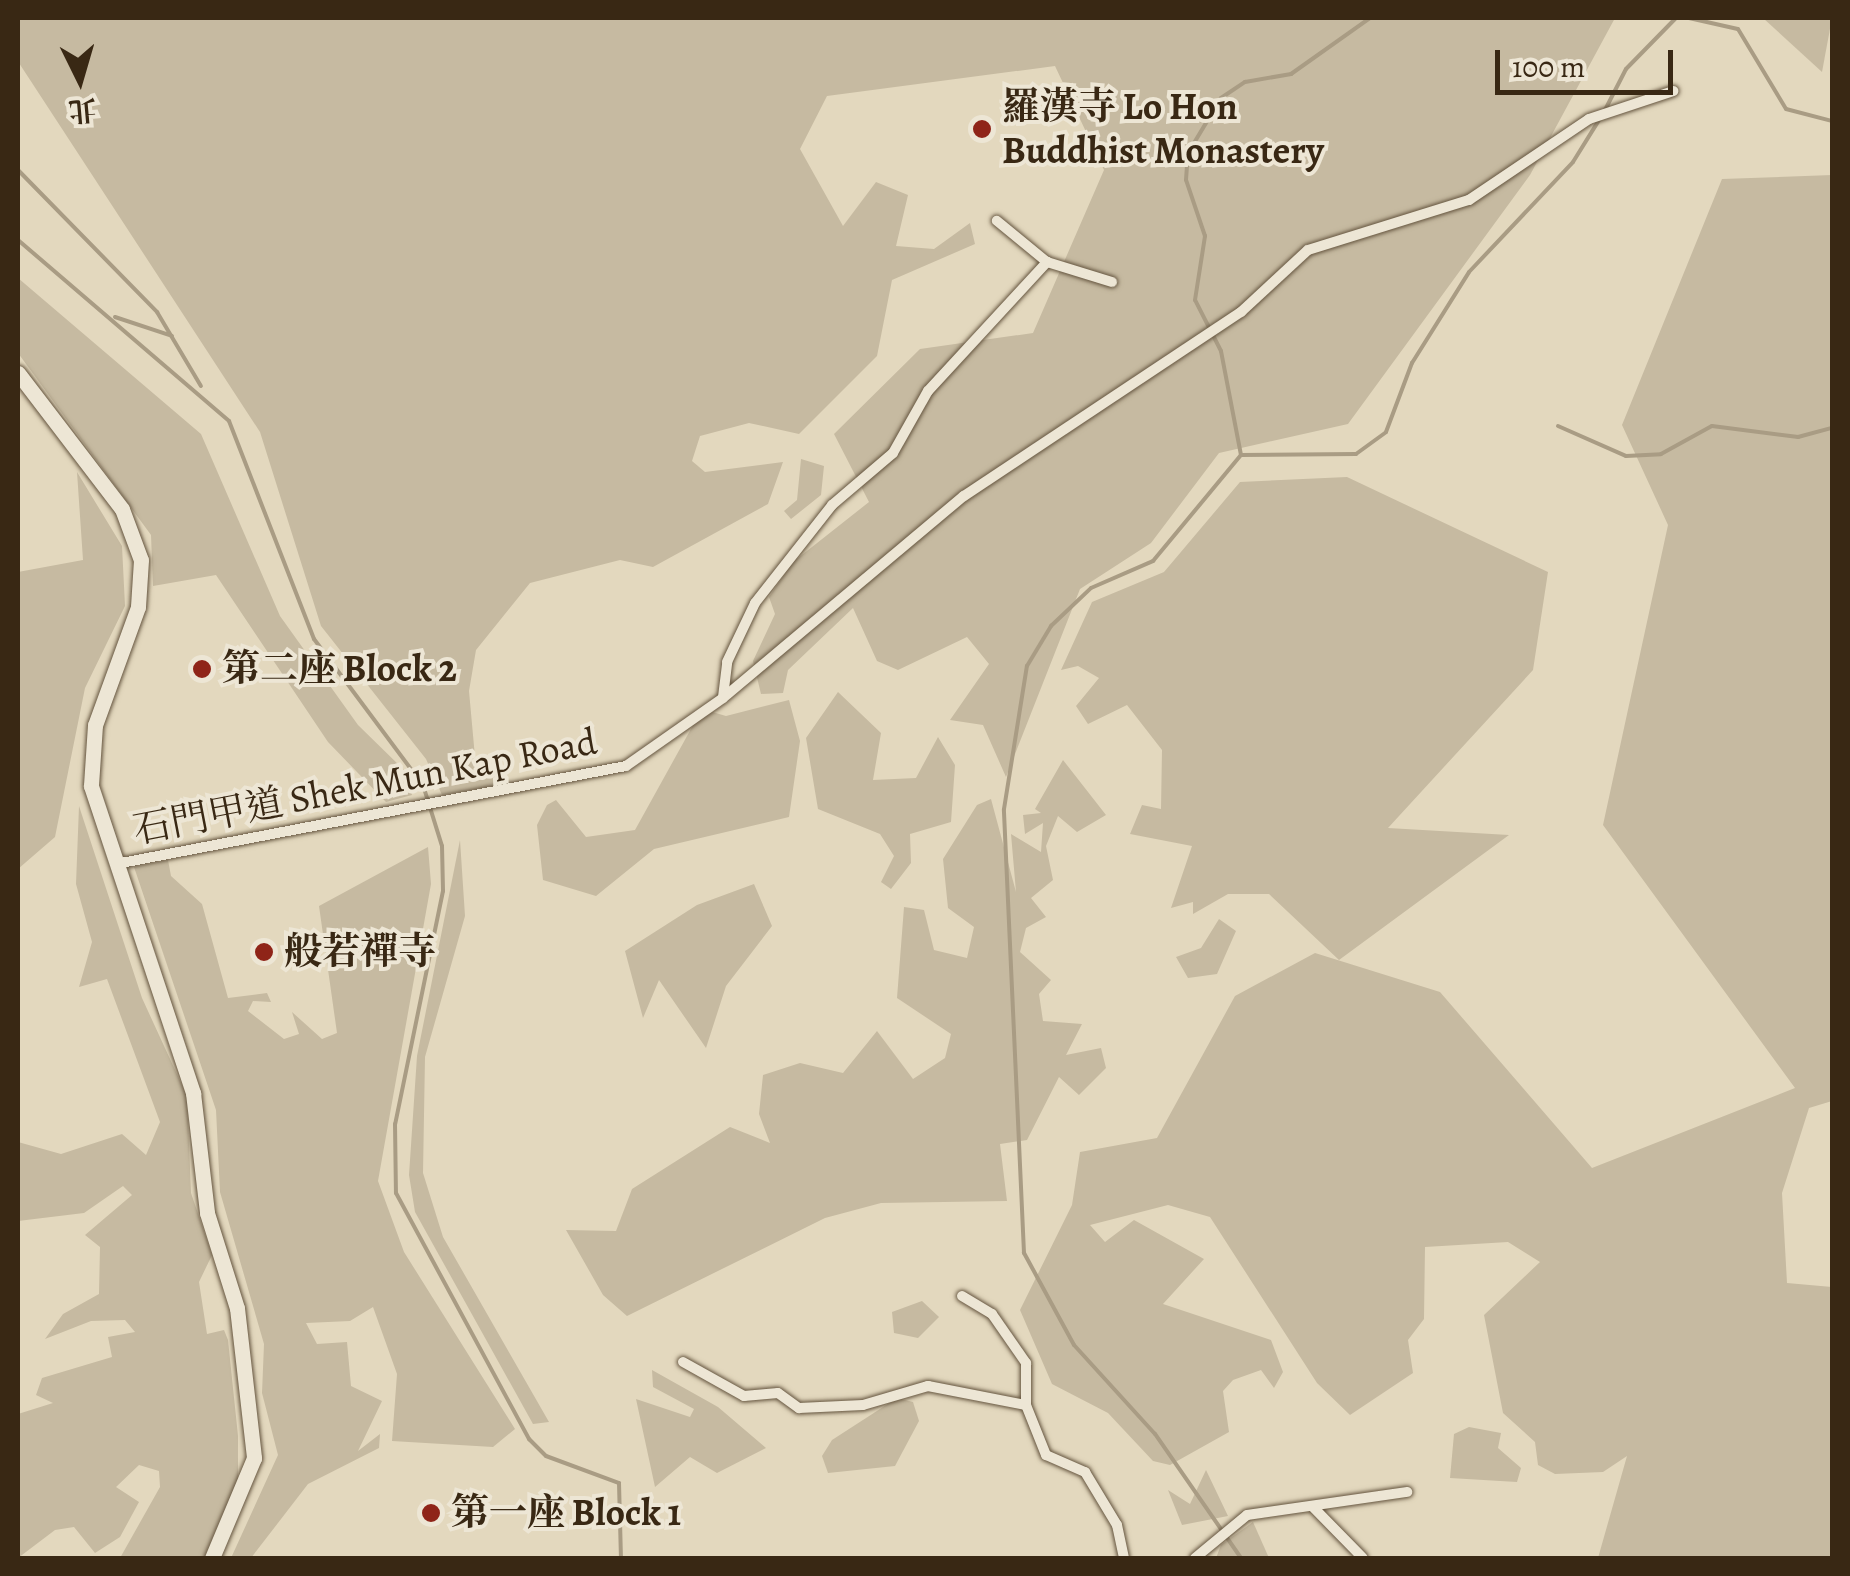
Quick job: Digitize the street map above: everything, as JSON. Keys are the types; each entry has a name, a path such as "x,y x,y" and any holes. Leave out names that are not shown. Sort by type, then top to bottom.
{"main road":[{"path":"18,373 122,509 139,549 138,608 90,754 116,864 194,1093 207,1212 237,1308 254,1458 212,1558"}],"street":[{"name":"石門甲道 Shek Mun Kap Road","path":"116,864 626,766 723,698 964,496 1241,312 1308,250 1469,200 1589,119 1673,92"},
{"path":"996,221 1047,262 1112,282"},
{"path":"723,698 727,662 756,603 832,505 893,454 928,392 1047,262"},
{"path":"962,1296 992,1314 1026,1363 1026,1405 1046,1455 1085,1472 1118,1526 1124,1558"},
{"path":"683,1362 744,1396 778,1393 799,1408 928,1386 1026,1405"},
{"path":"1194,1558 1238,1519 1407,1492"},
{"path":"1313,1506 1363,1558"}],"shaded area":[{"path":"18,18 1615,18 1530,175 1348,424 1219,453 1151,543 1080,589 1006,777 983,725 950,720 989,664 967,637 898,670 877,661 853,608 788,670 783,693 761,694 753,661 775,614 769,597 793,562 869,502 834,434 920,349 1033,333 1104,170 1055,66 827,96 800,149 843,226 876,182 908,195 896,246 934,249 970,223 975,244 892,280 877,356 799,434 749,423 700,436 692,461 705,472 783,462 768,504 653,567 620,560 530,583 476,650 469,691 475,757 510,783 442,795 426,759 321,626 260,432 19,63"},
{"path":"1763,18 1832,18 1822,72"},
{"path":"1832,175 1832,1101 1809,1108 1782,1193 1787,1283 1832,1287 1832,1558 1598,1558 1627,1456 1603,1472 1555,1474 1538,1465 1535,1442 1503,1413 1484,1315 1540,1262 1508,1242 1425,1247 1424,1319 1408,1340 1413,1373 1350,1415 1317,1383 1210,1217 1168,1205 1090,1225 1105,1242 1134,1220 1204,1259 1163,1304 1271,1340 1283,1372 1274,1388 1261,1370 1233,1380 1223,1391 1229,1432 1170,1465 1153,1461 1108,1413 1052,1384 1020,1310 1072,1205 1080,1152 1157,1138 1235,996 1315,953 1440,992 1592,1168 1795,1088 1603,825 1668,525 1622,425 1722,179"},
{"path":"18,278 201,434 280,616 358,725 404,770 412,795 386,802 328,742 216,575 153,586 151,535 18,353"},
{"path":"801,459 824,466 821,495 791,519 784,511 797,500"},
{"path":"77,472 122,546 125,606 85,688 55,837 18,869 18,572 83,560"},
{"path":"1347,477 1548,572 1533,670 1388,828 1509,835 1339,960 1269,894 1228,894 1193,914 1193,902 1171,908 1192,846 1130,834 1142,805 1161,809 1162,750 1127,705 1088,724 1076,706 1099,678 1078,666 1061,670 1092,602 1164,572 1240,482"},
{"path":"838,692 881,733 873,780 916,778 938,737 955,765 951,822 910,834 911,863 891,889 881,882 894,856 880,834 818,809 806,738"},
{"path":"789,700 800,741 789,817 654,849 596,896 543,880 537,825 547,805 556,800 586,837 635,830 702,709 726,716"},
{"path":"1063,760 1106,815 1077,832 1058,816 1046,846 1053,880 1031,898 1046,917 1026,928 1020,952 1051,980 1039,994 1043,1021 1082,1024 1066,1055 1101,1048 1106,1068 1079,1095 1059,1077 1027,1140 1000,1144 1007,1201 881,1203 825,1218 627,1316 603,1295 566,1230 616,1231 632,1189 730,1127 770,1143 759,1114 763,1075 800,1063 843,1073 877,1031 913,1079 945,1058 951,1034 897,998 904,907 924,910 934,950 967,958 974,927 948,908 943,859 977,805 991,799 1016,892 1011,834 1041,852 1043,823 1025,834 1023,815 1041,813 1035,809"},
{"path":"79,806 142,998 187,1096 191,1193 212,1255 199,1282 207,1334 224,1330 228,1340 238,1436 238,1486 209,1558 120,1558 160,1487 159,1471 139,1465 116,1487 139,1502 120,1537 95,1553 74,1527 55,1530 18,1558 18,1414 53,1403 36,1395 42,1378 112,1357 108,1337 135,1332 125,1320 91,1321 45,1339 63,1314 99,1294 100,1247 85,1235 132,1195 123,1186 84,1213 18,1221 18,1142 61,1154 122,1134 146,1155 160,1122 107,979 79,987 92,942 76,884"},
{"path":"460,840 465,916 425,1057 423,1173 443,1237 549,1422 533,1424 415,1212 409,1175 417,1056"},
{"path":"428,847 431,884 378,1181 404,1252 515,1429 493,1447 392,1441 397,1374 373,1307 350,1321 306,1323 317,1344 347,1342 351,1386 382,1401 358,1451 380,1434 379,1448 308,1484 251,1558 231,1558 278,1455 262,1393 264,1344 220,1192 216,1110 134,867 168,860 171,876 202,904 228,998 267,993 271,1002 253,1001 248,1011 284,1039 299,1034 292,1012 322,1039 337,1033 319,906"},
{"path":"754,884 772,926 726,986 706,1048 659,980 643,1018 625,951 697,905"},
{"path":"1219,919 1236,931 1217,974 1188,978 1176,957 1201,948"},
{"path":"922,1301 939,1317 918,1338 894,1333 892,1312"},
{"path":"652,1370 718,1407 766,1448 717,1473 690,1457 655,1487 636,1399 690,1417 694,1409 653,1387"},
{"path":"897,1398 913,1402 919,1421 895,1466 828,1473 822,1456 832,1440"},
{"path":"1469,1427 1501,1433 1498,1448 1521,1468 1517,1482 1450,1478 1454,1434"},
{"path":"1206,1470 1228,1516 1182,1525 1168,1490 1190,1504"},
{"path":"1253,1522 1269,1558 1216,1558 1221,1545"}],"waterway":[{"path":"1241,1558 1155,1434 1074,1345 1024,1253 1004,809 1027,666 1051,626 1091,588 1153,561 1241,455 1221,351 1195,300 1205,236 1186,180 1188,153 1221,98 1245,82 1291,74 1370,18"},
{"path":"1604,112 1626,69 1676,18"},
{"path":"1689,18 1738,29 1786,109 1832,121"},
{"path":"1241,455 1356,454 1386,432 1412,363 1469,272 1573,162 1599,120"},
{"path":"18,170 157,312 201,386"},
{"path":"18,240 229,421 314,639 423,785 442,846 443,891 395,1124 396,1193 529,1439 546,1456 619,1483 621,1558"},
{"path":"115,317 172,336"},
{"path":"1558,426 1626,456 1661,454 1712,426 1798,437 1832,428"}],"place":[{"name":"羅漢寺 Lo Hon Buddhist Monastery","path":"982,129"},
{"name":"第二座 Block 2","path":"202,669"},
{"name":"般若禪寺","path":"264,952"},
{"name":"第一座 Block 1","path":"431,1513"}]}
